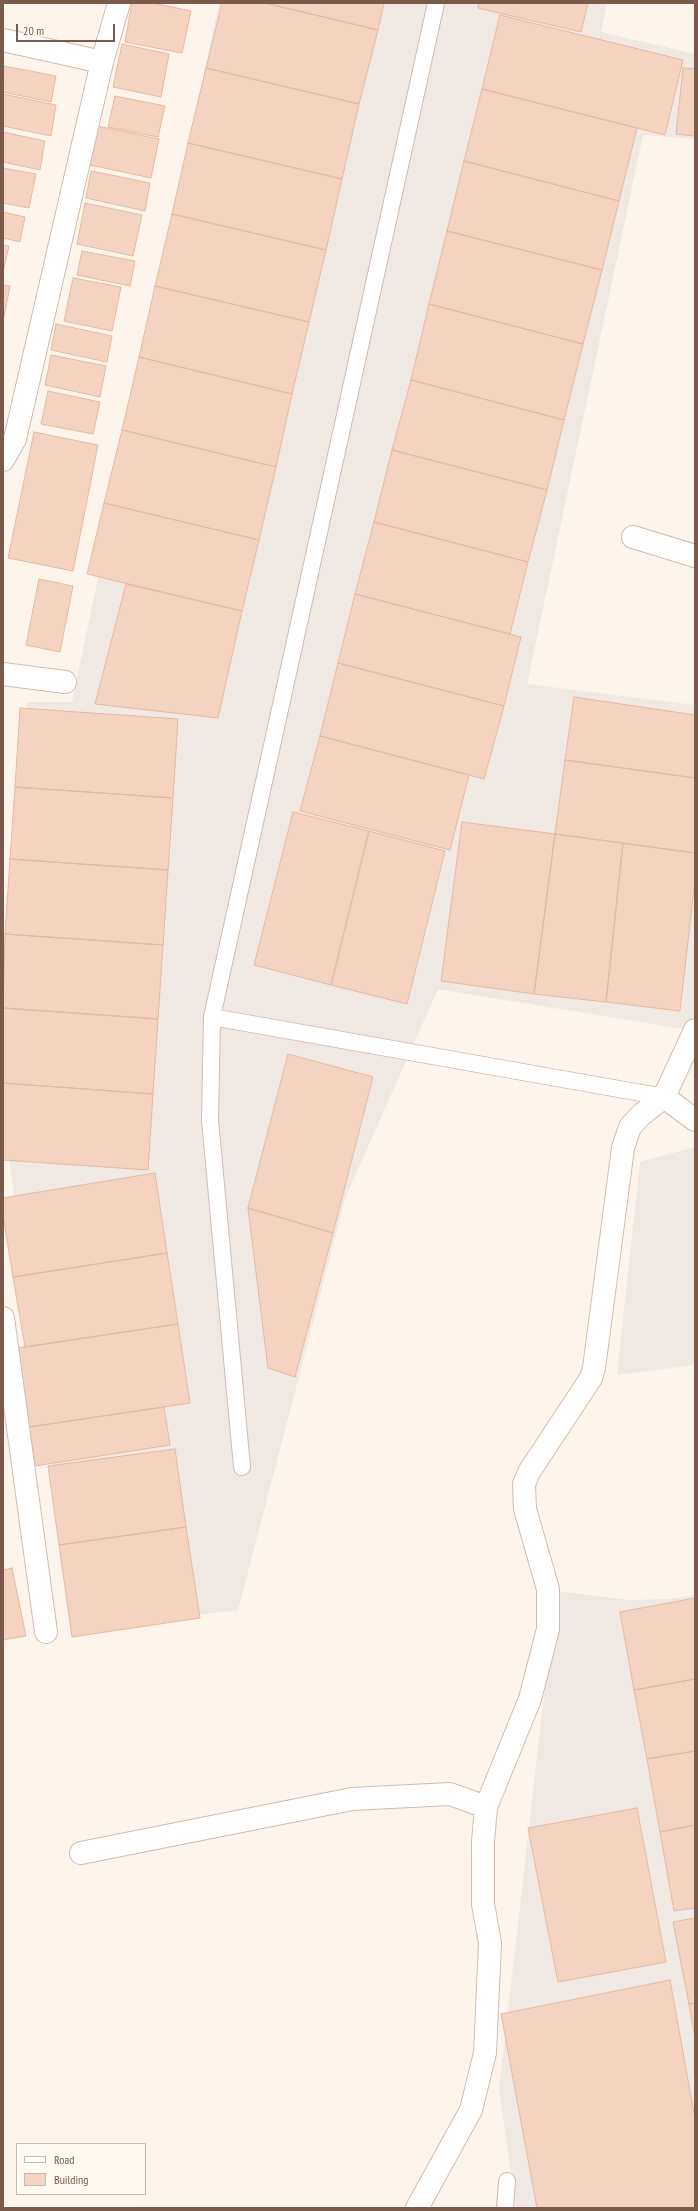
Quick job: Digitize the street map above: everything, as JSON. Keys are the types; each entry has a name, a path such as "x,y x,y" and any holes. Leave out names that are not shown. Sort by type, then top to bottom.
{"street":[{"path":"3,460 14,439 102,62 119,3"},
{"path":"3,40 102,62"},
{"path":"633,537 695,556"},
{"path":"3,674 65,682"},
{"path":"417,2208 471,2110 485,2053 490,1944 483,1904 483,1842 486,1807 530,1699 548,1630 548,1588 524,1508 524,1484 528,1472 591,1378 594,1368 623,1148 630,1127 641,1115 664,1097 695,1030"},
{"path":"664,1097 695,1120"},
{"path":"3,1318 46,1632"},
{"path":"81,1853 352,1799 450,1794 486,1807"}],"lane":[{"path":"242,1467 210,1120 212,1017 436,3"},
{"path":"212,1017 664,1097"},
{"path":"505,2208 507,2181"}],"shaded area":[{"path":"219,3 607,3 601,32 695,54 695,139 643,135 527,684 695,705 695,1031 438,989 346,1196 238,1610 76,1630 3,1117 3,1042 27,702 72,702"},
{"path":"695,1147 695,1365 617,1375 640,1162"},
{"path":"556,1591 629,1600 671,1599 695,1595 695,2208 516,2208 499,2090"}],"building":[{"path":"132,3 153,3 191,11 182,53 125,42"},
{"path":"222,3 265,3 378,30 359,104 206,68"},
{"path":"265,3 384,3 378,30"},
{"path":"479,3 588,3 581,32 478,8"},
{"path":"500,15 683,60 665,135 482,89"},
{"path":"122,44 169,54 161,97 113,87"},
{"path":"4,66 56,76 51,102 3,92"},
{"path":"206,68 359,104 342,179 188,143"},
{"path":"683,68 695,69 695,136 676,134"},
{"path":"482,89 637,128 619,201 464,161"},
{"path":"3,94 56,105 51,136 3,126"},
{"path":"115,96 165,106 158,137 108,127"},
{"path":"97,126 159,139 151,178 90,165"},
{"path":"3,132 45,141 40,170 3,162"},
{"path":"188,143 342,179 326,250 172,214"},
{"path":"464,161 619,201 602,270 447,231"},
{"path":"3,168 36,174 29,208 3,203"},
{"path":"91,171 150,183 145,211 86,198"},
{"path":"85,203 142,215 133,256 77,244"},
{"path":"3,212 25,217 20,242 3,238"},
{"path":"172,214 326,250 309,322 155,286"},
{"path":"447,231 602,270 583,344 429,304"},
{"path":"3,245 9,246 3,271"},
{"path":"82,251 135,261 130,286 77,275"},
{"path":"73,278 121,287 112,331 64,321"},
{"path":"3,285 10,286 3,321"},
{"path":"155,286 309,322 292,394 139,357"},
{"path":"429,304 583,344 564,420 411,380"},
{"path":"56,324 112,336 107,362 51,350"},
{"path":"51,355 106,366 100,397 45,385"},
{"path":"139,357 292,394 276,467 122,430"},
{"path":"411,380 564,420 547,490 392,450"},
{"path":"48,391 100,402 93,434 41,424"},
{"path":"122,430 276,467 259,540 104,503"},
{"path":"34,432 98,445 73,571 8,558"},
{"path":"392,450 547,490 528,562 374,522"},
{"path":"104,503 259,540 242,611 87,574"},
{"path":"374,522 528,562 510,634 355,594"},
{"path":"39,579 73,586 60,652 26,645"},
{"path":"126,584 242,611 218,718 95,704"},
{"path":"355,594 521,637 504,706 338,663"},
{"path":"338,663 504,706 484,779 320,736"},
{"path":"574,697 695,715 695,778 565,760"},
{"path":"20,708 178,719 173,798 15,787"},
{"path":"320,736 469,775 450,850 300,811"},
{"path":"565,760 695,778 695,853 555,834"},
{"path":"15,787 173,798 168,870 10,859"},
{"path":"293,812 369,831 331,985 254,965"},
{"path":"462,822 555,834 534,994 441,981"},
{"path":"369,831 445,851 407,1004 331,985"},
{"path":"555,834 623,843 606,1002 534,994"},
{"path":"623,843 695,853 695,880 680,1011 606,1002"},
{"path":"10,859 168,870 163,945 5,934"},
{"path":"5,934 163,945 158,1019 3,1008"},
{"path":"3,1008 158,1019 153,1094 3,1083"},
{"path":"288,1054 373,1077 333,1233 248,1208"},
{"path":"3,1083 153,1094 148,1170 3,1160"},
{"path":"155,1173 167,1253 13,1277 3,1216 3,1198"},
{"path":"248,1208 333,1233 295,1377 268,1368"},
{"path":"167,1253 178,1324 25,1347 13,1277"},
{"path":"178,1324 190,1403 29,1427 17,1348"},
{"path":"164,1407 170,1445 35,1466 29,1427"},
{"path":"175,1449 186,1527 59,1545 48,1466"},
{"path":"186,1527 200,1618 72,1637 59,1545"},
{"path":"12,1568 26,1636 3,1640 3,1570"},
{"path":"695,1598 695,1679 634,1690 620,1612"},
{"path":"695,1679 695,1751 647,1759 634,1690"},
{"path":"695,1751 695,1825 660,1832 647,1759"},
{"path":"637,1808 666,1962 558,1982 528,1828"},
{"path":"695,1825 695,1908 674,1911 660,1832"},
{"path":"695,1918 695,2003 689,2004 673,1922"},
{"path":"670,1980 695,2119 695,2208 537,2208 501,2014"},
{"path":"695,2003 695,2038 689,2004"}]}
